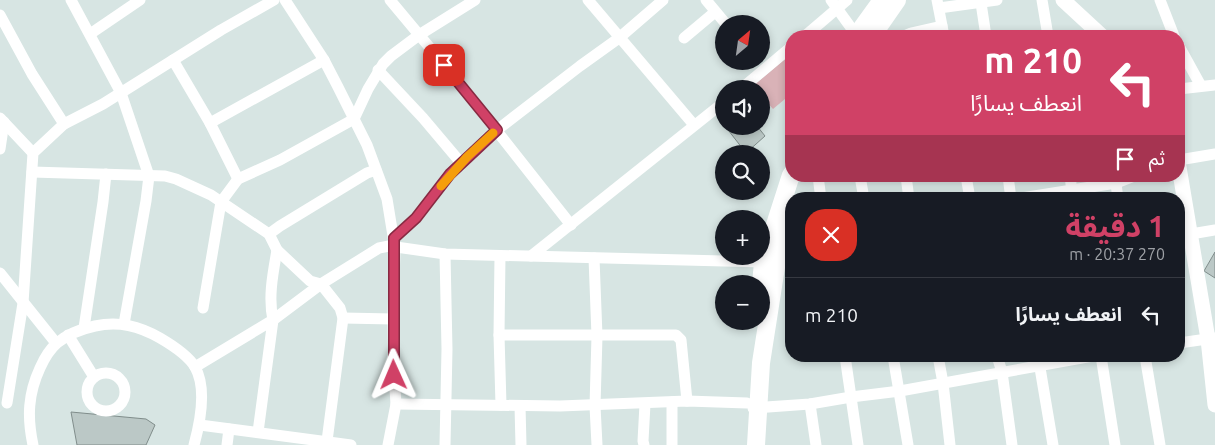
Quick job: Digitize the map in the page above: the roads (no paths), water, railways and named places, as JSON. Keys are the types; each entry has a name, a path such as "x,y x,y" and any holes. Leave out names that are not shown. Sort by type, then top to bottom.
{"main road":[{"path":"861,30 882,0"},
{"path":"876,30 897,0"},
{"path":"1062,0 1094,30"},
{"path":"770,240 785,194"},
{"path":"1185,200 1211,338 1215,405"},
{"path":"756,445 750,406 761,362 776,267 785,228"},
{"path":"745,445 755,330"}],"street":[{"path":"71,0 121,92 149,176 124,324"},
{"path":"90,34 140,0"},
{"path":"29,405 4,402 23,302 33,153 64,124 274,0"},
{"path":"285,0 324,60 367,145 387,199 394,243 392,319 396,404 388,445"},
{"path":"390,0 497,130 571,225"},
{"path":"204,308 221,202 238,179 280,160 354,119 378,70 391,56 475,0"},
{"path":"588,0 694,125"},
{"path":"195,367 273,320 321,284 379,248 394,243 450,174 497,130 619,38 663,0"},
{"path":"810,30 834,4 847,0"},
{"path":"943,30 938,4 997,0"},
{"path":"1042,0 1047,30"},
{"path":"1160,0 1172,30"},
{"path":"980,2 985,30"},
{"path":"684,38 712,4 720,15"},
{"path":"834,4 853,30"},
{"path":"0,15 32,74 64,124"},
{"path":"770,61 785,52"},
{"path":"1185,57 1200,86"},
{"path":"173,60 210,123 238,179"},
{"path":"210,123 324,60"},
{"path":"378,70 423,118 461,163"},
{"path":"749,80 758,70"},
{"path":"1185,87 1215,85"},
{"path":"531,256 715,109"},
{"path":"2,120 33,153"},
{"path":"0,149 2,120"},
{"path":"1185,159 1215,154"},
{"path":"269,234 367,172 376,170"},
{"path":"32,172 166,176 176,178 211,195 269,234 277,250 310,281 321,284 340,308 343,318 327,441"},
{"path":"84,328 106,174"},
{"path":"1078,192 1109,182"},
{"path":"1191,234 1215,230"},
{"path":"394,243 445,254 715,261"},
{"path":"258,432 273,320 270,308 277,250"},
{"path":"445,254 447,349 445,445"},
{"path":"500,256 499,335 501,405"},
{"path":"594,258 597,336 595,406 597,445"},
{"path":"0,273 56,343"},
{"path":"343,318 392,319"},
{"path":"33,445 29,425 29,405 35,380 45,359 56,343 68,335 84,328 103,324 124,324 144,329 182,353 195,367 201,388 200,425 194,445"},
{"path":"68,335 94,377"},
{"path":"499,335 672,335 679,337 681,340 687,401"},
{"path":"1185,342 1211,338"},
{"path":"846,362 858,445"},
{"path":"894,362 908,445"},
{"path":"939,362 950,445"},
{"path":"998,362 1002,372 1012,445"},
{"path":"396,404 595,406 687,401 750,406 810,404 900,391 1002,372 1035,362"},
{"path":"1038,362 1053,445"},
{"path":"1102,362 1115,445"},
{"path":"1146,362 1160,445"},
{"path":"672,402 672,445"},
{"path":"644,445 645,404"},
{"path":"810,404 816,445"},
{"path":"520,406 521,445"},
{"path":"200,425 258,432 296,441 327,441 351,445"},
{"path":"227,445 229,429"}]}
